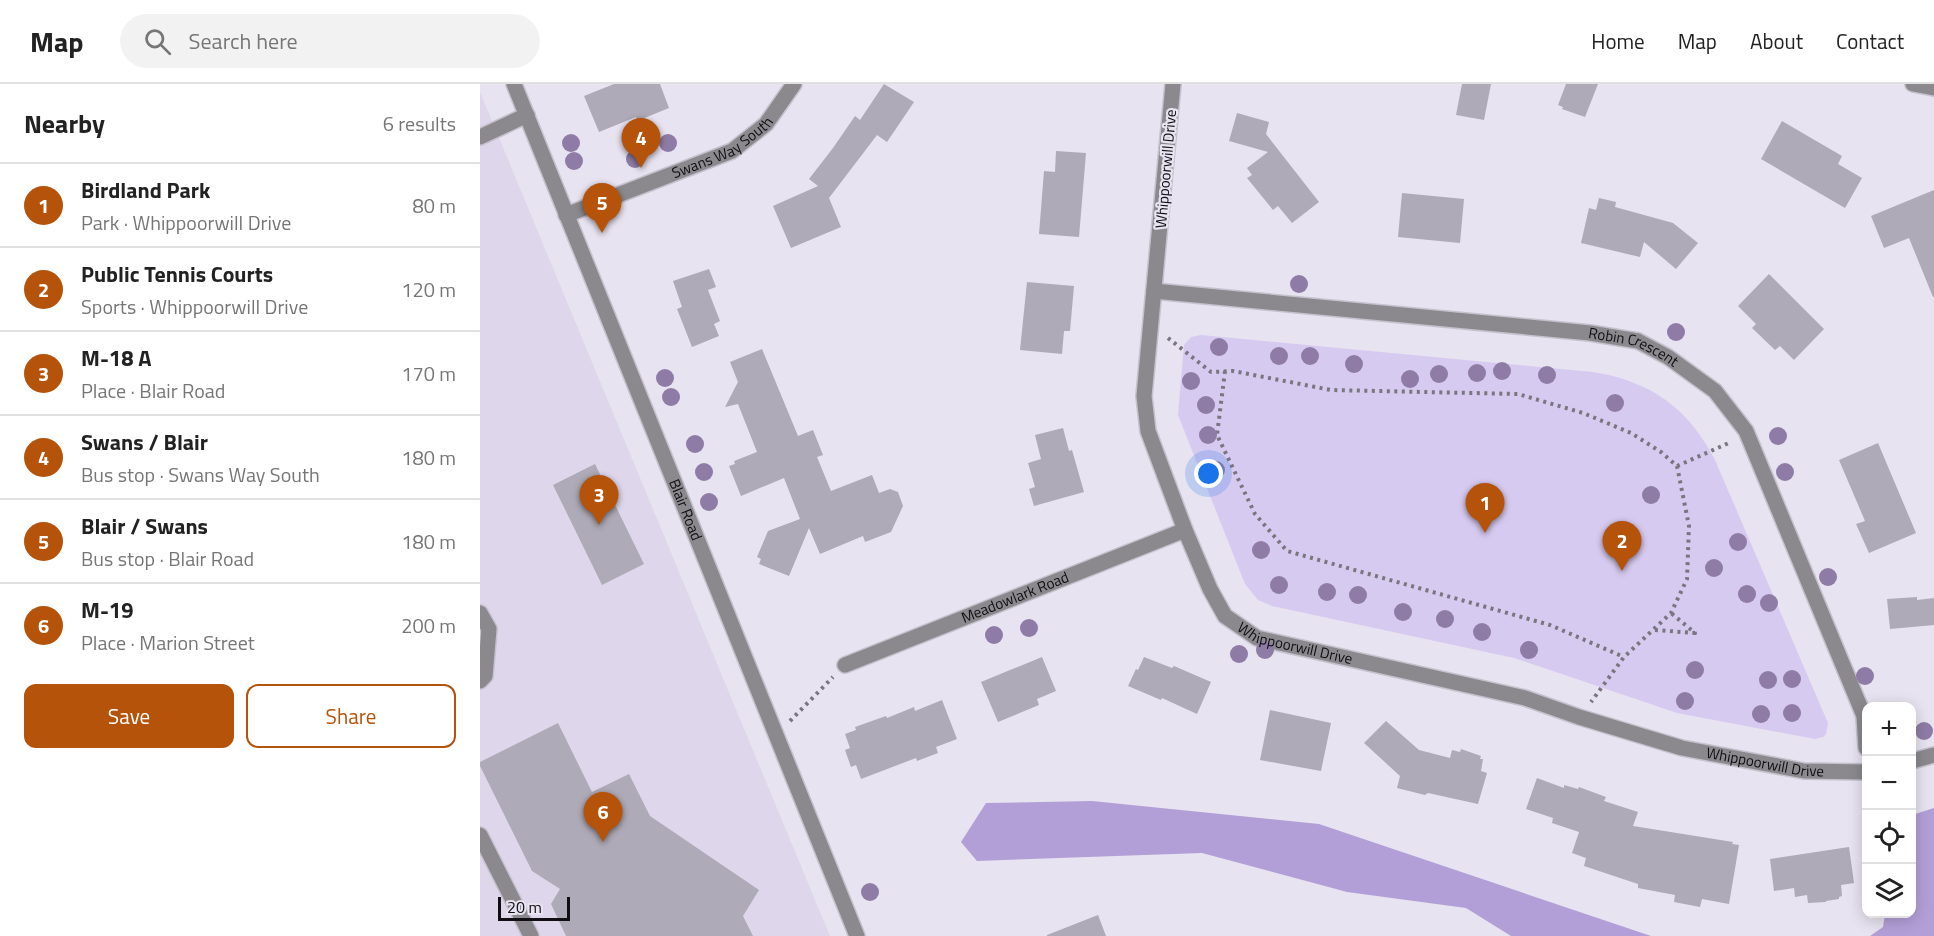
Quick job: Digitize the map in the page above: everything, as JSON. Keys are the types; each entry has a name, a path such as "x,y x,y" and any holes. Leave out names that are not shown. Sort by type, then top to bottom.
{"street":[{"name":"Blair Road","path":"514,84 857,936"},
{"name":"Swans Way South","path":"566,215 732,152 766,124 794,84"},
{"name":"Whippoorwill Drive","path":"1173,84 1144,396 1148,431 1185,530 1210,589 1225,616 1257,638 1524,698 1682,748 1804,771 1862,772"},
{"path":"1913,84 1934,88"},
{"path":"480,137 527,115"},
{"name":"Robin Crescent","path":"1154,291 1590,333 1638,341 1668,357 1714,391 1746,431 1862,714"},
{"name":"Meadowlark Road","path":"845,665 1185,530"},
{"path":"480,613 489,629 485,676 480,681"},
{"path":"1916,760 1934,755"},
{"path":"480,835 531,936"}],"path":[{"path":"1151,324 1211,372 1225,371 1331,390 1518,394 1583,413 1631,433 1661,452 1677,466 1689,526 1687,579 1671,613 1624,657 1579,717"},
{"path":"1225,371 1217,435 1255,514 1287,551 1550,625 1624,657"},
{"path":"1677,466 1726,445 1746,431"},
{"path":"1654,629 1695,633 1671,613"},
{"path":"794,718 845,665"}],"shaded area":[{"path":"480,92 830,936 480,936"},
{"path":"1201,335 1593,372 1633,382 1666,400 1693,426 1715,460 1828,723 1826,734 1815,739 1677,713 1514,658 1272,606 1258,600 1245,584 1178,415 1184,345 1191,337"},
{"path":"1092,801 1319,824 1651,936 1511,936 1466,908 1347,892 1202,853 977,861 961,842 986,803"},
{"path":"1934,808 1934,936 1870,936 1883,927 1884,918 1916,918 1916,814"}],"building":[{"path":"614,84 660,84 669,108 637,121 636,117 599,132 584,96"},
{"path":"884,84 914,102 887,142 877,135 829,198 841,227 791,248 773,206 818,186 809,179 855,116 860,120"},
{"path":"1462,84 1491,84 1484,120 1456,115"},
{"path":"1566,84 1598,84 1585,117 1562,109 1563,107 1558,105"},
{"path":"1237,113 1269,122 1266,134 1319,202 1292,223 1278,206 1273,210 1247,178 1252,175 1247,168 1268,152 1229,141"},
{"path":"1782,121 1842,156 1838,164 1862,178 1845,208 1761,159"},
{"path":"1056,151 1086,153 1079,237 1039,234 1044,171 1055,172"},
{"path":"1934,190 1933,297 1909,238 1884,248 1871,216"},
{"path":"1402,193 1464,199 1460,243 1398,237"},
{"path":"1599,198 1616,202 1615,207 1673,223 1698,243 1676,269 1644,242 1640,257 1581,243 1589,208 1596,210"},
{"path":"709,269 716,287 708,290 720,321 714,324 719,336 692,347 677,309 682,307 673,281"},
{"path":"1769,274 1824,329 1794,360 1780,346 1775,350 1752,328 1756,324 1738,306"},
{"path":"1027,282 1074,286 1070,331 1064,331 1062,354 1020,350"},
{"path":"762,349 798,436 813,430 823,455 817,457 831,491 872,475 879,493 890,489 898,492 903,506 891,532 865,542 863,536 820,554 809,528 789,576 759,564 761,559 757,557 768,531 800,519 784,478 741,496 729,466 735,464 734,461 757,452 738,404 725,407 738,382 730,362"},
{"path":"1063,428 1084,492 1034,506 1029,489 1035,487 1028,463 1041,459 1035,435"},
{"path":"1878,443 1916,533 1869,553 1856,524 1865,521 1839,460"},
{"path":"595,464 644,564 602,585 553,485"},
{"path":"1917,597 1917,600 1934,598 1934,625 1890,629 1887,599"},
{"path":"1042,657 1056,691 1037,699 1039,705 998,722 981,682"},
{"path":"1144,657 1172,668 1174,666 1211,682 1197,714 1128,686"},
{"path":"942,700 957,739 936,747 938,753 917,761 916,758 861,779 856,765 851,767 845,750 850,748 845,734 856,730 855,727 886,716 887,718 914,707 915,711"},
{"path":"1270,710 1331,723 1321,771 1260,760"},
{"path":"1386,721 1419,750 1450,758 1452,750 1460,752 1461,749 1481,756 1480,759 1483,759 1481,771 1487,773 1478,804 1397,788 1400,776 1364,743"},
{"path":"558,723 592,792 629,774 650,816 759,890 743,916 753,936 566,936 551,904 560,889 532,871 480,766 480,762"},
{"path":"1537,778 1564,788 1564,785 1578,789 1579,787 1606,797 1604,801 1638,812 1633,826 1733,842 1732,844 1739,845 1729,904 1702,899 1700,907 1674,902 1675,895 1638,888 1638,884 1584,866 1586,858 1572,853 1579,832 1552,823 1553,818 1526,809"},
{"path":"1849,847 1854,883 1841,885 1842,896 1839,899 1808,903 1807,895 1795,897 1794,888 1774,891 1770,859"},
{"path":"1098,915 1106,936 1047,936 1047,935"}],"place":[{"name":"Swans / Blair","path":"641,168"},
{"name":"Blair / Swans","path":"602,233"},
{"name":"M-18 A","path":"599,525"},
{"name":"Birdland Park","path":"1485,533"},
{"name":"Public Tennis Courts","path":"1622,571"},
{"name":"M-19","path":"603,842"}]}
